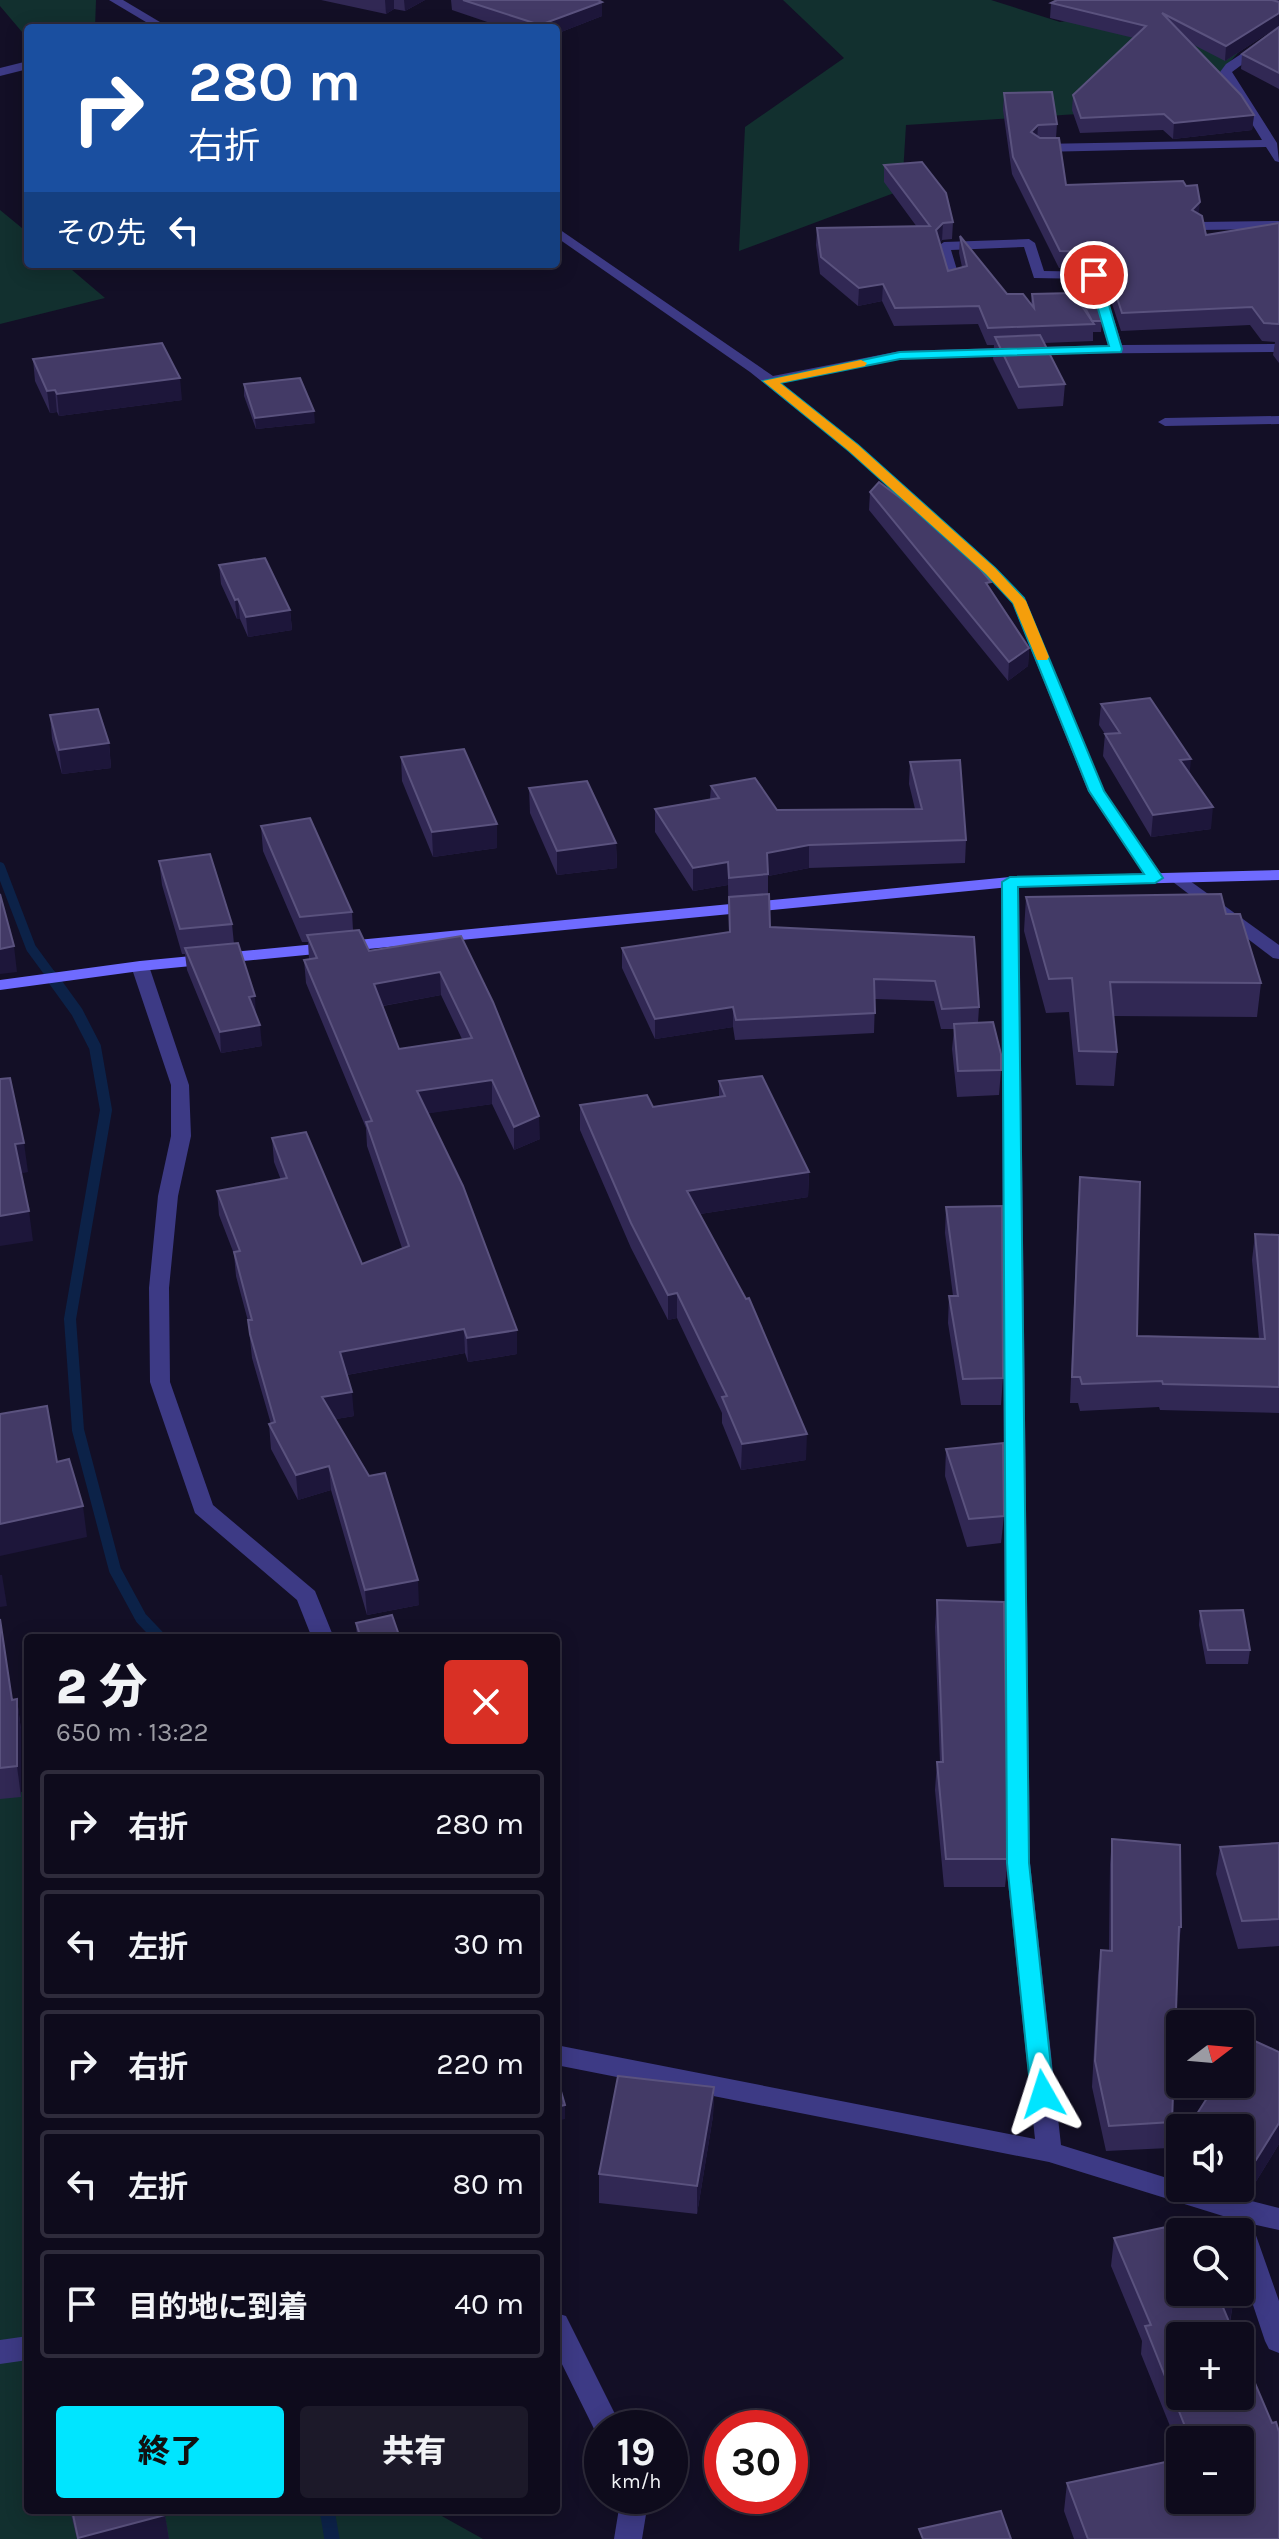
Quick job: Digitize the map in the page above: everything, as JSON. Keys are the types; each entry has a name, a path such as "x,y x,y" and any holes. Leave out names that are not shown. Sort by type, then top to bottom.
{"street":[{"path":"115,0 157,24"},
{"path":"1279,32 1226,72 1279,158"},
{"path":"0,72 24,66"},
{"path":"1039,148 1271,143"},
{"path":"1199,226 1279,225"},
{"path":"560,234 770,381 854,448 991,571 1019,601 1096,791 1155,878"},
{"path":"954,283 944,246 1029,243 1039,275 1094,275 1116,349"},
{"path":"770,381 900,355 1279,348"},
{"path":"1165,422 1279,420"},
{"path":"0,985 140,966 1010,882 1279,875"},
{"path":"1179,878 1279,954"},
{"path":"1010,882 1018,1863 1049,2152"},
{"path":"140,966 180,1085 181,1136 168,1196 159,1288 160,1382 203,1508 307,1596 321,1634"},
{"path":"560,2056 1049,2152 1234,2209 1279,2219"},
{"path":"1234,2209 1279,2341"},
{"path":"560,2332 599,2410"},
{"path":"0,2352 24,2349"},
{"path":"628,2539 632,2514"}],"green space":[{"path":"0,0 96,0 95,24 24,24 24,34 0,6"},
{"path":"783,0 991,0 1060,22 1172,3 1268,20 1217,76 1078,114 906,125 902,190 739,251 745,127 844,58"},
{"path":"0,210 24,230 24,268 70,268 105,298 0,324"},
{"path":"24,1792 24,2514 438,2514 483,2539 0,2539 0,1795"}],"building":[{"path":"463,0 602,2 537,24"},
{"path":"1057,0 1279,2 1279,13 1226,46 1162,13 1241,95 1254,115 1174,123 1164,114 1081,118 1073,95 1146,26 1051,3"},
{"path":"1279,27 1279,73 1242,54"},
{"path":"1052,92 1057,124 1038,125 1031,132 1040,138 1059,138 1066,185 1183,181 1186,186 1197,185 1200,202 1192,210 1202,216 1206,235 1279,223 1279,324 1264,323 1252,307 1122,313 1102,252 1060,251 1013,157 1004,93"},
{"path":"922,162 946,193 953,222 943,223 936,230 948,271 967,266 960,236 1007,294 1023,294 1034,308 1032,294 1073,293 1094,324 988,328 979,306 895,308 883,284 859,288 821,257 817,228 930,226 884,165"},
{"path":"1066,271 1088,271 1102,321 1092,321"},
{"path":"1040,335 1065,384 1019,387 995,337"},
{"path":"162,343 180,378 57,394 55,390 47,391 33,359"},
{"path":"300,378 314,411 255,418 244,384"},
{"path":"879,482 956,540 991,582 986,583 1029,648 1009,662 870,492"},
{"path":"265,558 290,610 246,617 219,565"},
{"path":"1150,698 1191,759 1180,760 1213,807 1153,815 1105,734 1120,733 1101,704"},
{"path":"98,709 109,743 59,750 50,715"},
{"path":"464,749 497,824 432,832 401,757"},
{"path":"960,760 966,840 809,845 767,853 768,874 729,878 728,862 693,868 655,809 719,798 711,786 755,778 777,810 922,809 910,762"},
{"path":"587,781 616,843 557,851 529,788"},
{"path":"310,818 352,912 300,917 261,826"},
{"path":"210,854 232,924 180,929 159,861"},
{"path":"0,894 14,946 0,949"},
{"path":"769,894 770,927 974,937 979,1007 942,1009 935,981 874,979 875,1013 736,1020 733,1007 655,1019 622,948 730,932 729,897"},
{"path":"1221,894 1226,914 1240,914 1261,983 1110,982 1117,1052 1079,1051 1072,978 1049,979 1026,897"},
{"path":"359,930 369,951 461,936 493,1002 539,1116 514,1127 492,1080 417,1091 463,1186 517,1330 467,1338 464,1329 340,1352 352,1392 322,1397 369,1476 385,1473 418,1580 365,1590 329,1466 296,1475 269,1424 275,1422 250,1334 248,1320 252,1320 234,1252 240,1251 217,1191 287,1178 272,1138 306,1132 362,1264 409,1246 366,1122 372,1121 304,960 317,958 307,935","holes":["440,972 472,1038 399,1049 374,984"]},
{"path":"238,943 255,996 249,997 260,1025 220,1032 185,948"},
{"path":"993,1022 1001,1054 1001,1070 958,1071 954,1024"},
{"path":"762,1076 809,1172 687,1191 746,1299 749,1298 807,1434 742,1444 722,1397 727,1396 677,1293 668,1295 631,1223 580,1105 647,1095 653,1107 725,1096 719,1081"},
{"path":"10,1078 24,1143 15,1144 29,1211 0,1216 0,1079"},
{"path":"1080,1177 1140,1182 1137,1336 1265,1339 1255,1234 1279,1235 1279,1387 1163,1384 1162,1381 1082,1384 1080,1377 1072,1377"},
{"path":"1002,1206 1003,1378 963,1379 949,1296 958,1296 946,1207"},
{"path":"47,1406 57,1462 69,1459 83,1506 0,1524 0,1414"},
{"path":"1003,1443 1004,1516 969,1519 946,1449"},
{"path":"937,1600 1004,1602 1008,1859 946,1859 937,1762 943,1762"},
{"path":"1243,1610 1250,1650 1208,1650 1200,1611"},
{"path":"392,1615 399,1634 360,1634 356,1623"},
{"path":"0,1619 12,1700 17,1699 17,1766 0,1768"},
{"path":"1112,1839 1180,1845 1181,1927 1176,2010 1166,2010 1166,2098 1173,2098 1172,2114 1166,2114 1166,2122 1109,2126 1095,2061 1101,1950 1112,1951"},
{"path":"1279,1843 1279,1919 1242,1921 1220,1847"},
{"path":"1254,2041 1279,2052 1279,2123 1256,2160 1254,2114 1197,2114 1207,2098 1254,2098"},
{"path":"618,2076 714,2087 697,2186 599,2174"},
{"path":"560,2088 565,2105 560,2106"},
{"path":"1166,2227 1166,2306 1222,2306 1229,2322 1166,2322 1166,2379 1145,2326 1151,2325 1114,2238"},
{"path":"1254,2381 1279,2432 1279,2539 1088,2539 1067,2483 1166,2462 1166,2514 1254,2514 1254,2426 1185,2426 1178,2410 1254,2410"},
{"path":"1001,2511 1011,2539 923,2539 919,2529"},
{"path":"73,2514 165,2514 165,2515 78,2538"}],"waterway":[{"path":"0,867 31,948 53,978"},
{"path":"51,976 77,1012 95,1047 106,1110 70,1319 78,1430 115,1570 141,1618 156,1634"},
{"path":"328,2514 332,2539"}],"slow traffic":[{"path":"861,363 770,381 854,448 991,571 1019,601 1042,657"}],"route":[{"path":"1043,2094 1018,1863 1010,882 1155,878 1096,791 1019,601 991,571 854,448 770,381 900,355 1116,349 1094,275"}]}
